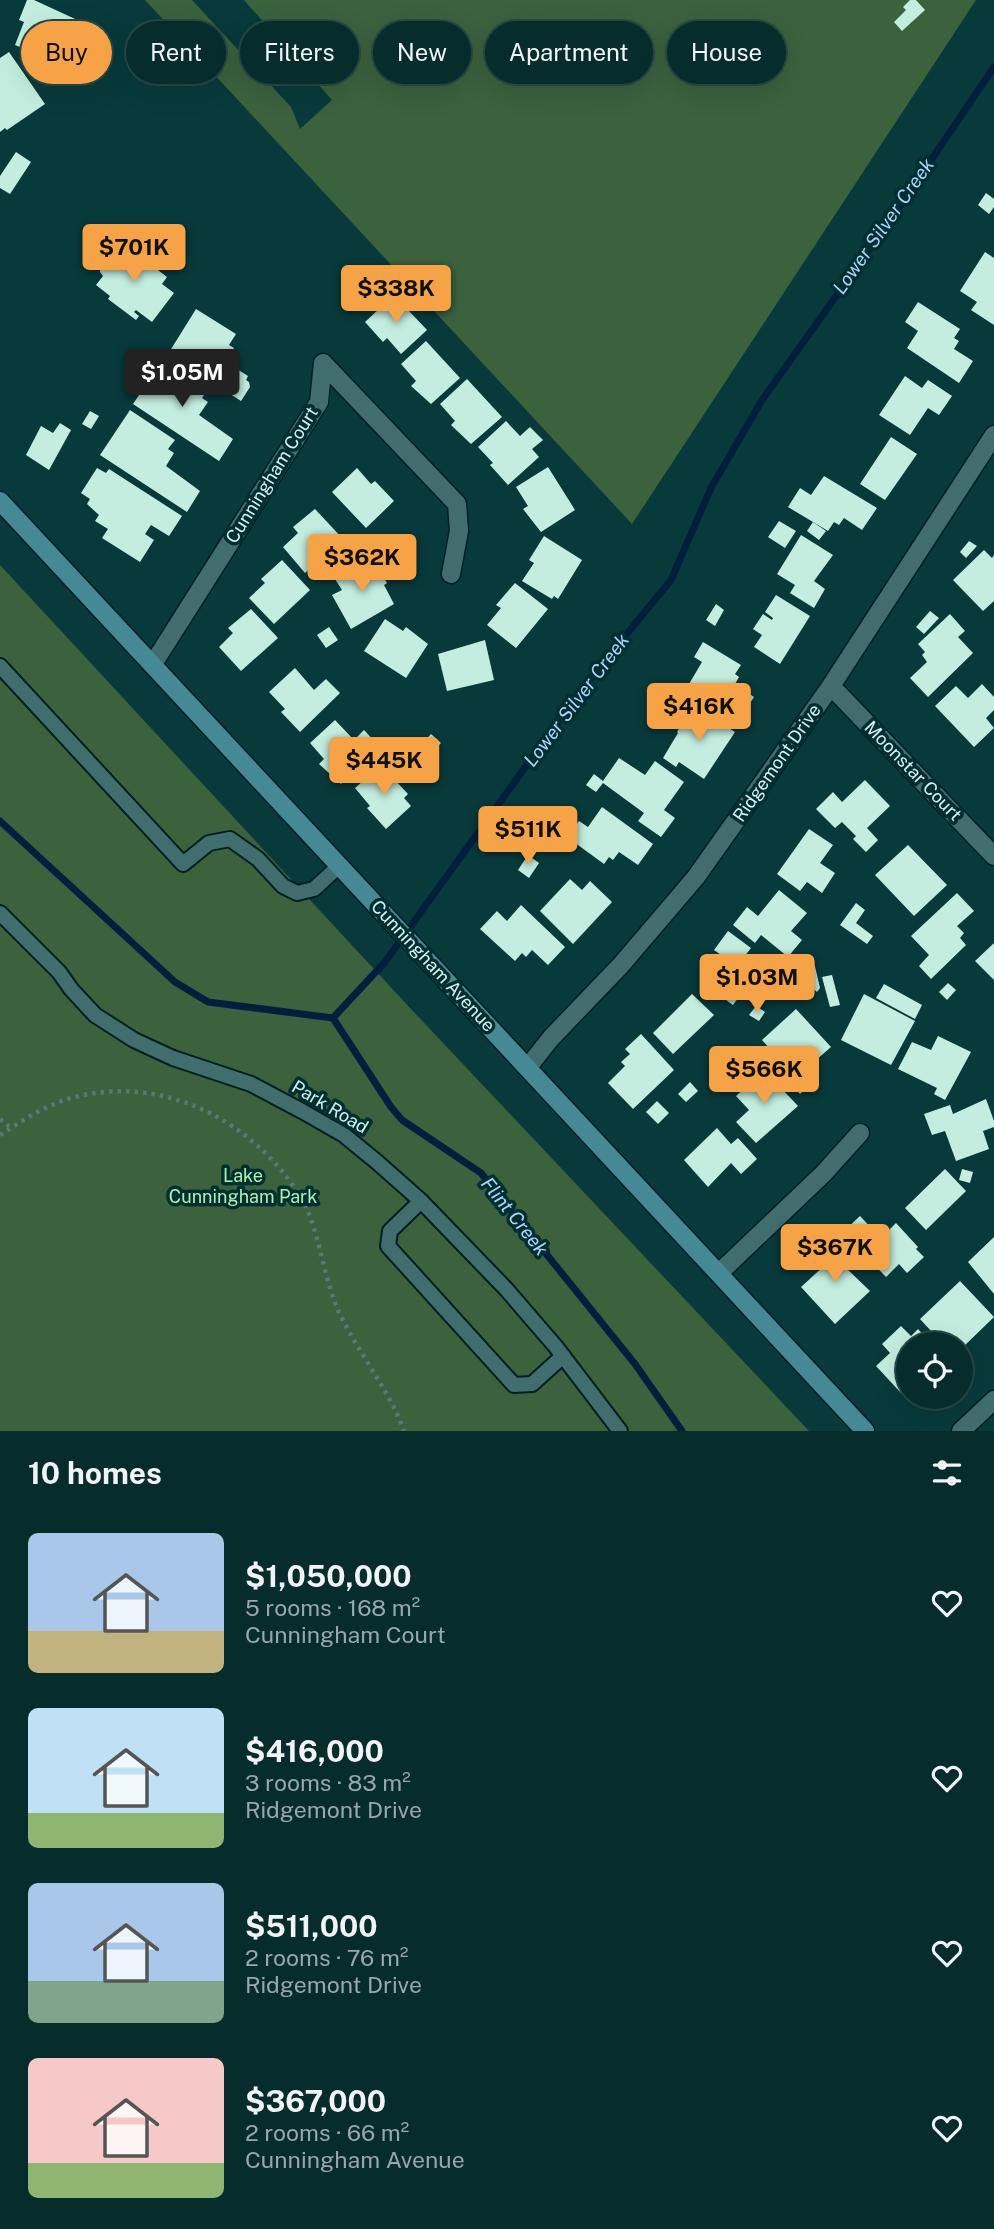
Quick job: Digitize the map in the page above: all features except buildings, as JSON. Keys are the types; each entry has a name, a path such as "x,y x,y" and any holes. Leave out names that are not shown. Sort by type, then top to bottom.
{"street":[{"name":"Cunningham Court","path":"153,664 319,402 323,363 457,504 459,531 451,574"},
{"name":"Ridgemont Drive","path":"528,1067 551,1038 621,965 696,877 831,686 993,437"},
{"name":"Cunningham Avenue","path":"0,501 865,1431"},
{"name":"Moonstar Court","path":"831,686 994,856"},
{"path":"719,1273 823,1174 860,1133"},
{"path":"961,1431 994,1400"}],"lane":[{"path":"0,666 183,864 209,843 230,839 258,859 283,886 297,893 314,889 340,865"},
{"name":"Park Road","path":"0,913 59,972 95,1015 144,1045 173,1058 251,1084 344,1135 421,1201 507,1290 563,1356 620,1431"},
{"path":"421,1201 390,1231 388,1246 492,1362 514,1385 532,1384 563,1356"}],"path":[{"path":"0,1135 38,1112 73,1097 100,1092 132,1091 156,1093 181,1101 214,1115 241,1131 266,1153 297,1191 311,1223 338,1310 395,1407 404,1431"},
{"path":"0,1119 10,1128"}],"green space":[{"path":"145,0 192,0 211,21 165,21"},
{"path":"244,0 976,0 632,524 223,84 226,84 226,37 240,52 240,84 270,84 291,107 300,129 332,100 318,84 359,84 359,21 262,21"},
{"name":"Lake Cunningham Park","path":"0,565 411,1009 809,1431 0,1431"}],"waterway":[{"name":"Lower Silver Creek","path":"0,821 175,982 208,1002 333,1018 385,962 580,691 671,580 711,488 762,400 894,215 994,67"},
{"name":"Flint Creek","path":"333,1018 391,1107 402,1120 481,1173 635,1364 682,1431"}]}
